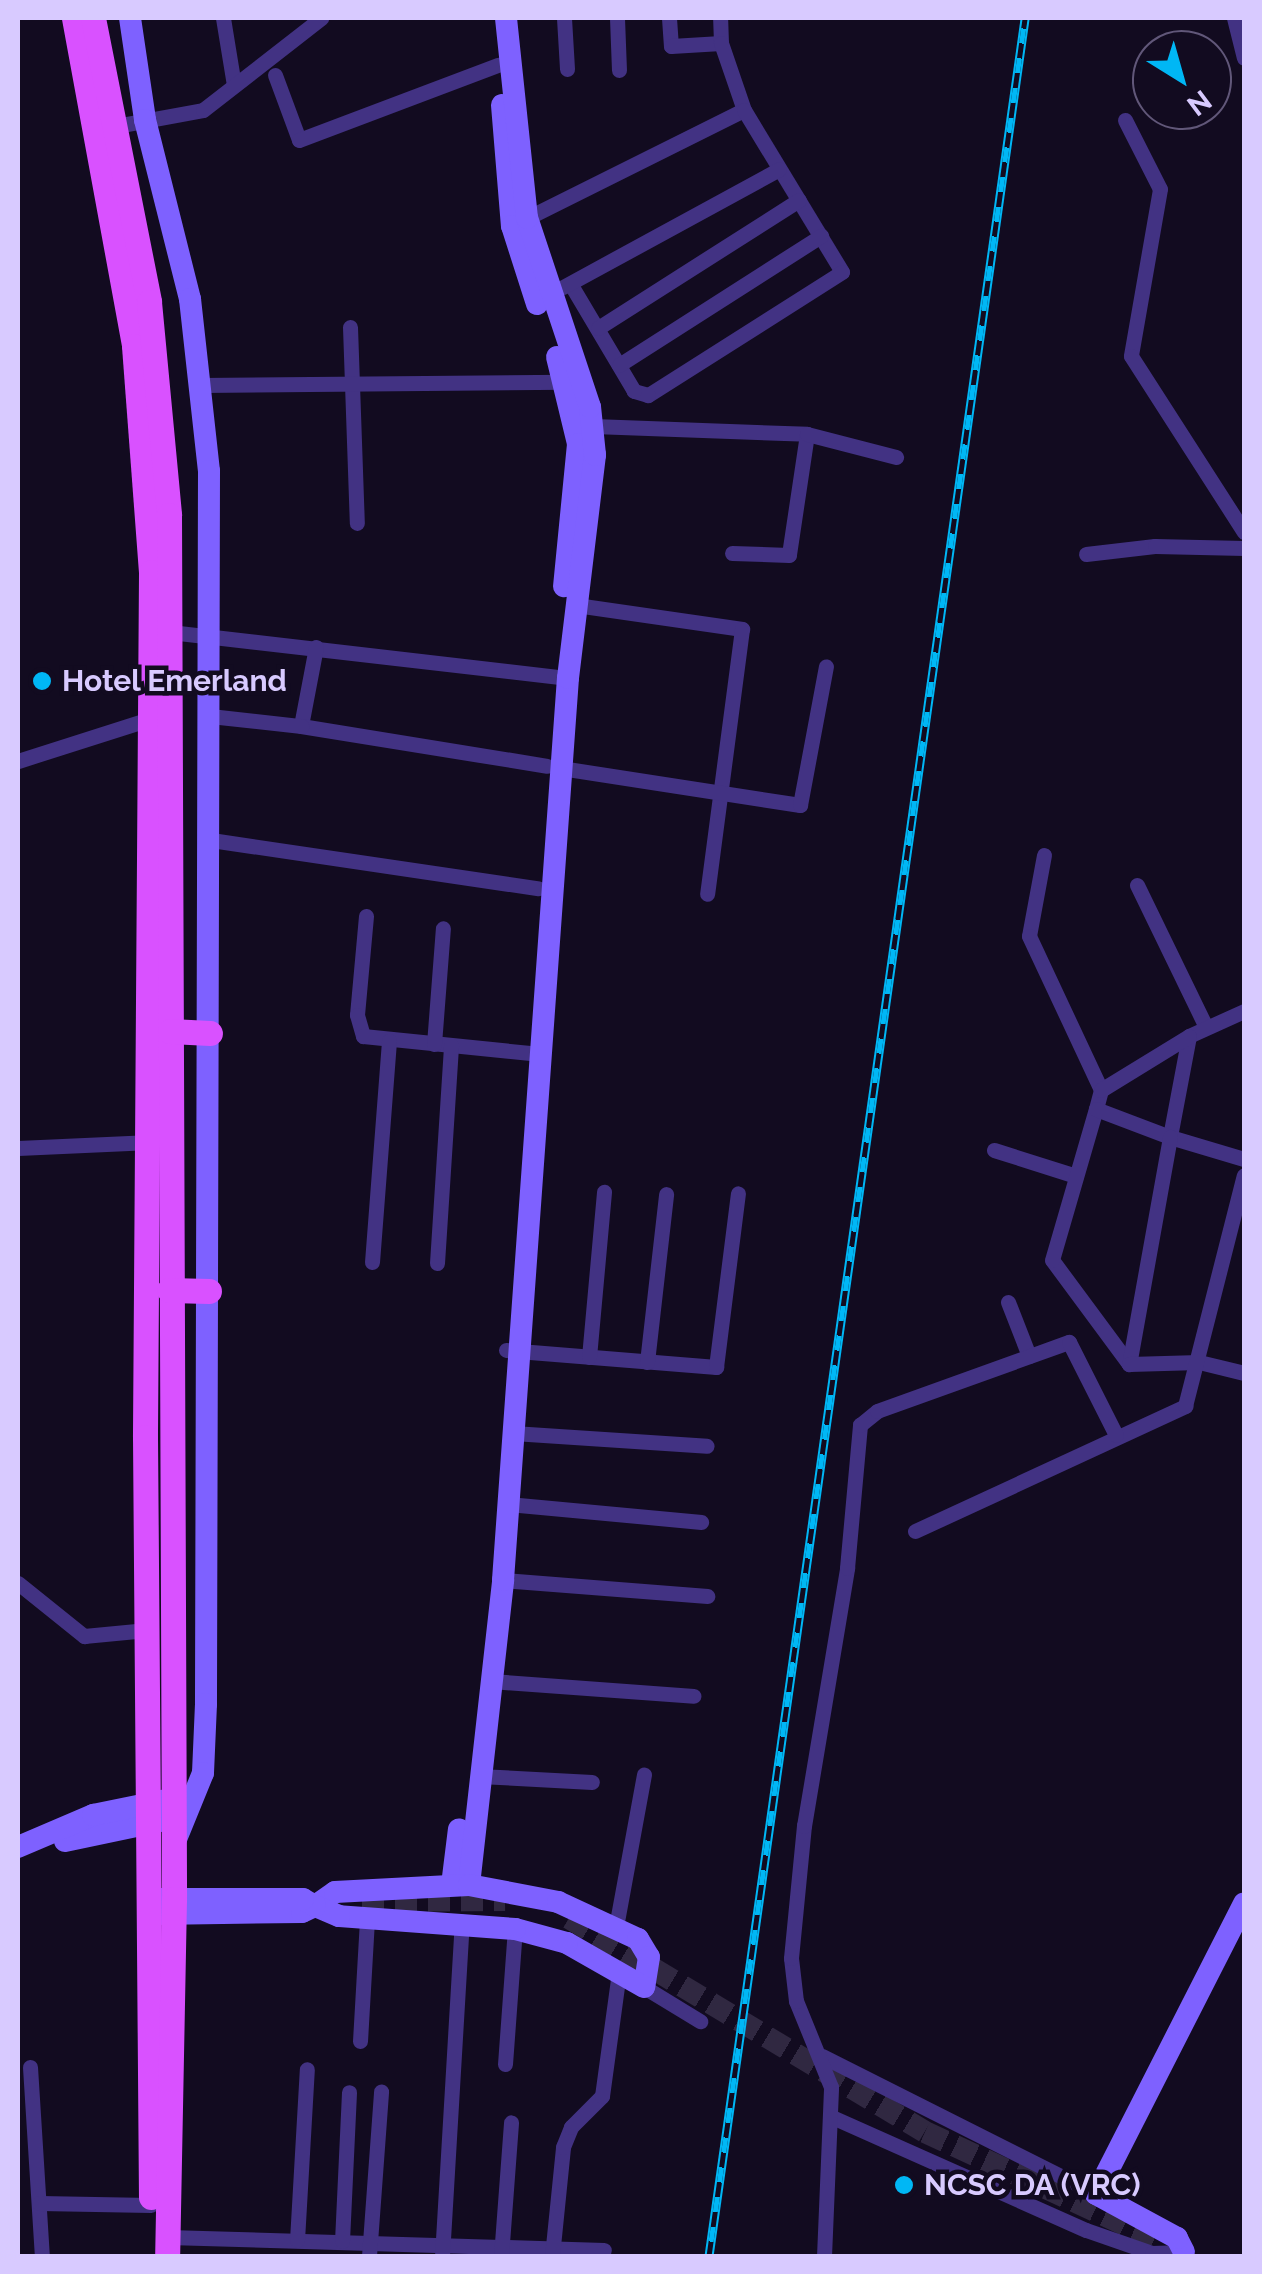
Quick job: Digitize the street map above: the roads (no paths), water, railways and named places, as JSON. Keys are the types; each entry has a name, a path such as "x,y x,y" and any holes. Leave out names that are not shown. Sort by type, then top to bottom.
{"main road":[{"path":"74,18 134,346 148,492 147,1630 165,1817"},
{"path":"94,18 149,302 165,438 170,632 170,1031 147,1285 165,1817 151,2205 162,2250"},
{"path":"170,1031 210,1033"},
{"path":"147,1285 209,1291"},
{"path":"162,2250 163,1907"}],"street":[{"path":"18,1861 89,1832 165,1817 203,1774 209,1291 209,471 190,299 145,120 130,18"},
{"path":"223,18 234,86"},
{"path":"116,126 203,110 321,18"},
{"path":"460,1885 512,1350 578,444 566,382 514,238 490,18"},
{"path":"506,18 527,218 593,426 592,492 561,678"},
{"path":"564,18 567,70"},
{"path":"617,18 620,70"},
{"path":"669,18 670,46 721,43"},
{"path":"572,284 634,392 648,394 842,272 744,110 721,43 720,18"},
{"path":"1234,18 1244,58"},
{"path":"275,75 299,140 498,65"},
{"path":"527,218 744,110"},
{"path":"1125,120 1160,189 1131,356 1244,532"},
{"path":"548,292 572,284 779,169"},
{"path":"598,328 798,200"},
{"path":"618,365 821,236"},
{"path":"350,327 357,523"},
{"path":"200,385 566,382"},
{"path":"593,426 807,434 896,457"},
{"path":"732,553 789,554 807,434"},
{"path":"1086,554 1155,546 1244,548"},
{"path":"576,605 742,629 707,894"},
{"path":"170,632 316,646 561,678"},
{"path":"301,726 316,646"},
{"path":"210,716 301,726 800,805 826,666"},
{"path":"18,761 150,719"},
{"path":"534,1053 538,888 554,767"},
{"path":"211,840 538,888"},
{"path":"1044,855 1030,936 1102,1090"},
{"path":"1137,885 1206,1027"},
{"path":"366,916 357,1016 362,1036 534,1053"},
{"path":"437,1262 443,928"},
{"path":"1129,1364 1052,1260 1102,1090 1189,1036 1244,1010"},
{"path":"1129,1364 1189,1036"},
{"path":"372,1262 389,1041"},
{"path":"1096,1109 1244,1159"},
{"path":"18,1148 150,1142"},
{"path":"994,1150 1076,1176"},
{"path":"915,1530 1116,1435 1178,1412 1192,1394 1244,1175"},
{"path":"589,1357 604,1192"},
{"path":"512,1350 716,1367 738,1193"},
{"path":"647,1362 666,1194"},
{"path":"1008,1302 1030,1356"},
{"path":"824,2256 832,2116 822,2056 796,2001 791,1958 804,1826 847,1568 860,1425 877,1411 1074,1344 1116,1435"},
{"path":"460,1885 479,1776 502,1580 513,1432 512,1350"},
{"path":"1129,1364 1199,1362 1244,1374"},
{"path":"513,1432 707,1446"},
{"path":"508,1504 701,1522"},
{"path":"502,1580 707,1596"},
{"path":"18,1582 84,1636 147,1630"},
{"path":"490,1681 693,1696"},
{"path":"479,1776 592,1782"},
{"path":"616,1927 644,1776"},
{"path":"18,1846 93,1814 165,1817"},
{"path":"316,1906 336,1892 460,1885 558,1902 616,1927 649,1950 644,1987"},
{"path":"163,1907 303,1899 316,1906 514,1929 567,1942 700,2021"},
{"path":"1096,2194 1244,1904"},
{"path":"360,2041 363,1910"},
{"path":"442,2250 462,1922"},
{"path":"506,2064 514,1929"},
{"path":"552,2252 565,2138 602,2096 619,1972"},
{"path":"822,2056 1096,2194 1176,2238 1190,2254"},
{"path":"30,2066 42,2256"},
{"path":"297,2240 308,2069"},
{"path":"369,2249 381,2091"},
{"path":"342,2241 349,2092"},
{"path":"832,2116 1086,2230 1152,2253 1190,2254"},
{"path":"501,2251 511,2122"},
{"path":"38,2203 151,2205"},
{"path":"162,2250 297,2240 342,2241 369,2249 604,2250"},
{"path":"1158,2240 1190,2254"}],"tunnel":[{"path":"362,1901 505,1900"},
{"path":"569,1918 925,2132 1158,2240"}],"railway":[{"path":"709,2256 1025,18"}],"place":[{"name":"Hotel Emerland","path":"42,681"},
{"name":"NCSC DA (VRC)","path":"904,2185"}]}
